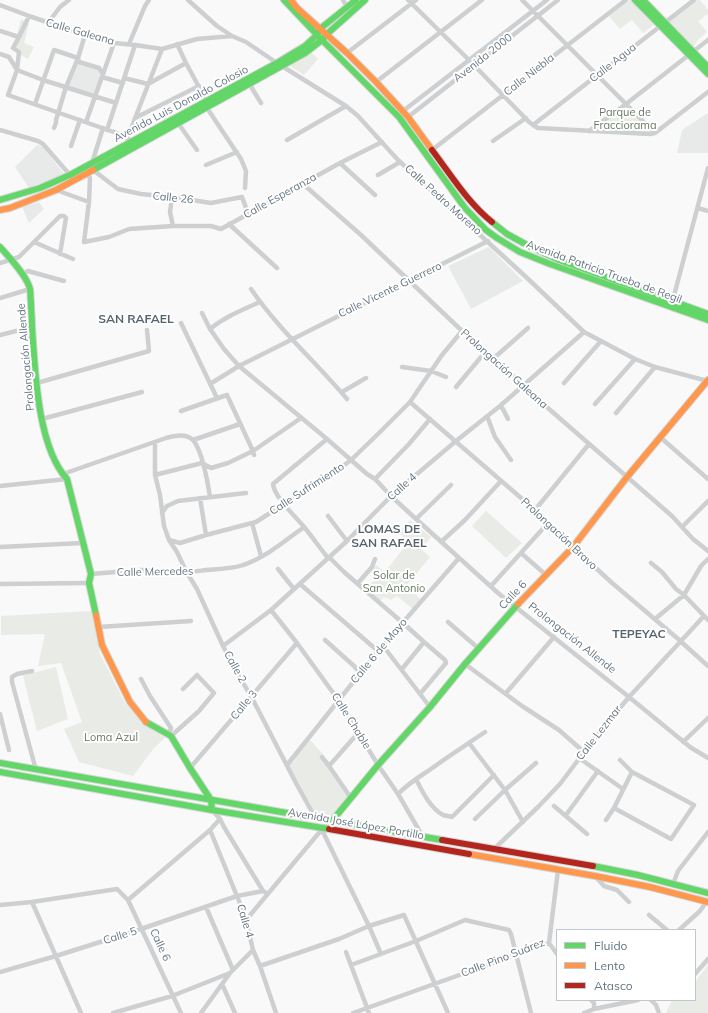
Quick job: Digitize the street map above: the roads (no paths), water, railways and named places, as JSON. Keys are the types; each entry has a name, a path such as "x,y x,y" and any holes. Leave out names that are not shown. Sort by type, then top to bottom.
{"main road":[{"name":"Avenida Patricio Trueba de Regil","path":"284,0 399,117 465,208 486,230 520,252 564,269 708,314"},
{"name":"Avenida Patricio Trueba de Regil","path":"291,0 297,8 347,53 403,111 465,194 483,215 507,234 558,260 672,304 708,320"},
{"name":"Avenida Luis Donaldo Colosio","path":"0,200 40,188 70,175 125,145 168,126 280,65 305,46 317,35 321,28 356,0"},
{"path":"0,210 10,208 56,190 168,126 178,124 207,105 250,84 280,65 305,54 366,0"},
{"path":"635,0 663,24"},
{"path":"642,0 691,53 708,74"},
{"path":"691,53 708,67"},
{"name":"Prolongación Allende","path":"0,246 27,281 30,289 37,383 42,419 50,451 65,477 83,543 91,574 89,583 102,645 130,702 146,722 170,735 211,800 212,810"},
{"name":"Calle 6","path":"332,821 378,765 430,707 478,648 573,546 627,477 708,381"},
{"name":"Avenida José López Portillo","path":"0,763 598,867 708,893"},
{"name":"Avenida José López Portillo","path":"0,772 595,876 650,887 708,902"},
{"path":"479,856 481,847"}],"street":[{"path":"48,23 60,7 69,0"},
{"path":"129,44 145,6 150,0"},
{"name":"Calle Pedro Moreno","path":"188,0 217,26 232,36 246,42 346,106 358,116 400,162 488,241 584,332 635,359 655,367 708,381"},
{"path":"343,0 348,7"},
{"path":"376,82 482,0"},
{"path":"522,0 655,133"},
{"name":"Avenida 2000","path":"408,117 547,0"},
{"name":"Avenida 2000","path":"403,111 538,16 558,0"},
{"name":"Calle Niebla","path":"432,150 626,0"},
{"name":"Calle Agua","path":"532,125 694,0"},
{"path":"347,53 412,1 440,32 532,125 538,128 650,134 655,133 708,92"},
{"name":"Calle Galeana","path":"0,5 48,23 114,43 162,49 197,39 232,36"},
{"path":"29,16 20,37 13,48 19,52 17,70 8,95 128,136"},
{"path":"0,31 20,37"},
{"path":"54,128 66,87 78,58 85,35"},
{"path":"589,130 626,104 708,40"},
{"path":"86,122 114,43"},
{"path":"177,44 199,86 207,105 241,159 246,171 245,188"},
{"path":"92,163 116,103 135,45"},
{"path":"125,145 162,49"},
{"path":"35,104 54,50 78,58 79,62 99,68 102,76"},
{"path":"0,54 9,57 17,70 43,80 116,103"},
{"path":"124,78 148,84 186,63"},
{"path":"102,76 123,83"},
{"path":"250,84 261,103"},
{"path":"135,118 199,86"},
{"path":"287,140 346,106"},
{"path":"492,142 526,118"},
{"path":"71,146 80,120"},
{"path":"178,124 197,150"},
{"path":"0,130 38,141 43,144 70,175"},
{"name":"Calle Esperanza","path":"89,202 84,242 109,237 129,229 173,226 211,226 221,228 340,163 382,142"},
{"path":"206,165 237,152"},
{"path":"378,176 400,162"},
{"path":"340,163 375,195"},
{"path":"672,304 708,168"},
{"name":"Calle 26","path":"93,170 118,189 141,194 211,202 242,197 248,213"},
{"path":"56,190 89,202 90,178 86,173"},
{"name":"Prolongación Galeana","path":"303,184 410,280 462,331 672,516 693,539 708,551"},
{"path":"172,197 170,212 173,226"},
{"path":"458,214 465,208"},
{"path":"698,208 708,212"},
{"path":"0,263 19,257 60,216 64,216 66,218 60,254"},
{"path":"229,224 277,268"},
{"name":"Calle Vicente Guerrero","path":"210,384 239,366 488,241"},
{"path":"34,242 73,259"},
{"path":"22,275 28,271 64,281"},
{"path":"0,298 30,289"},
{"path":"251,289 292,340 331,380 347,399"},
{"path":"210,329 220,321 260,302"},
{"name":"Prolongación Allende","path":"202,313 210,329 224,349 239,366 350,460 375,479 391,496 441,542 516,607 629,696 683,742 708,758"},
{"path":"182,323 217,398"},
{"path":"0,335 32,327"},
{"path":"494,358 528,328"},
{"path":"37,383 149,351 147,330"},
{"name":"Calle Sufrimiento","path":"169,540 180,543 256,522 327,478 350,460 410,402 442,355 462,331"},
{"name":"Calle 4","path":"223,646 271,610 347,541 391,496 500,406 584,332"},
{"path":"564,383 601,341"},
{"path":"456,387 486,351"},
{"path":"595,404 635,359"},
{"path":"402,366 431,371 446,377"},
{"path":"616,414 655,367"},
{"path":"342,392 366,378"},
{"path":"42,419 142,392"},
{"path":"181,411 227,395 253,453"},
{"name":"Prolongación Bravo","path":"410,402 535,510 611,582 708,665"},
{"path":"500,406 508,419"},
{"path":"487,416 495,437 511,460"},
{"path":"155,475 202,463 211,468 228,463 253,453 301,418"},
{"path":"375,479 409,444 430,419"},
{"path":"193,440 240,424"},
{"path":"0,486 65,477 154,442 180,435 191,438 196,444 208,482 210,497"},
{"path":"660,437 708,479"},
{"path":"327,439 273,484 273,488 284,504 329,558 445,660 446,663 420,694"},
{"name":"Calle 2","path":"154,442 155,475 160,496 164,526 169,540 197,589 223,646 240,678 252,696 297,785 316,818"},
{"path":"535,510 589,444"},
{"path":"441,542 465,520 501,481"},
{"path":"416,519 451,485"},
{"path":"162,513 167,506 178,501 246,493"},
{"path":"200,498 206,535"},
{"path":"682,527 708,500"},
{"path":"328,516 347,541"},
{"path":"252,523 261,556"},
{"path":"491,586 548,523"},
{"name":"Calle Mercedes","path":"91,574 140,570 182,571 187,573 242,566 252,562 304,527"},
{"path":"0,547 83,543"},
{"path":"522,553 546,575"},
{"name":"Calle 6 de Mayo","path":"287,765 378,651 459,558"},
{"path":"358,583 372,567 375,559"},
{"path":"655,619 684,595 701,566 708,559"},
{"path":"651,563 662,572 676,589 684,595 708,620"},
{"path":"278,569 294,589"},
{"path":"0,584 89,583"},
{"path":"300,584 378,651"},
{"name":"Calle Chable","path":"271,610 339,701 378,765 398,794 423,837"},
{"name":"Calle Lezmar","path":"494,849 538,808 560,784 629,696 704,616"},
{"path":"98,627 191,621"},
{"path":"448,622 478,648"},
{"path":"506,693 554,637"},
{"path":"324,640 360,673"},
{"path":"402,670 424,642"},
{"name":"Calle 3","path":"190,768 297,643"},
{"path":"387,651 430,707"},
{"path":"465,664 522,706 559,730 584,752"},
{"path":"32,671 17,674 12,677 12,682 36,770"},
{"path":"170,735 199,711 214,693 197,675 183,689"},
{"path":"141,679 150,696 171,728 170,735"},
{"path":"0,714 9,750"},
{"path":"683,742 708,718"},
{"path":"398,794 406,786 452,753 485,732"},
{"path":"329,766 358,733"},
{"path":"469,743 505,790 523,822"},
{"path":"322,757 351,798"},
{"path":"579,758 623,789"},
{"path":"614,808 671,839 694,805 632,772 620,760"},
{"path":"475,819 536,763"},
{"path":"566,815 598,771"},
{"path":"606,820 614,808 632,772"},
{"path":"416,779 433,807 443,815 452,817 494,775"},
{"path":"554,806 587,834"},
{"path":"212,810 220,819 263,891 267,895"},
{"path":"128,900 210,830 220,819"},
{"path":"246,920 323,829 332,821"},
{"path":"323,829 381,954"},
{"name":"Calle 4","path":"210,830 246,920 253,950 276,1013"},
{"path":"673,884 678,871 708,832"},
{"name":"Calle Pino Suárez","path":"353,1013 368,1011 435,984 549,943 558,870"},
{"path":"595,876 604,886 617,890 629,902"},
{"name":"Calle 6","path":"32,902 117,889 128,900 181,1013"},
{"name":"Calle 5","path":"0,972 141,929 237,896 263,891"},
{"path":"0,905 32,902 81,1013"},
{"path":"680,929 708,902"},
{"path":"206,907 232,972"},
{"path":"260,966 339,939 369,926 404,915 448,1013"},
{"path":"649,915 666,929"},
{"path":"351,965 416,941 465,920 509,930 531,1013"},
{"path":"549,943 556,953"},
{"path":"201,1013 222,984 253,950"},
{"path":"346,952 368,1011"},
{"path":"696,973 708,959"},
{"path":"113,1013 172,996 232,972"},
{"path":"222,984 235,1013"},
{"path":"593,1001 594,1009"},
{"path":"584,1013 594,1009 633,1001"},
{"path":"652,1001 656,1005 659,1013"}],"district":[{"name":"SAN RAFAEL","path":"136,319"},
{"name":"LOMAS DE SAN RAFAEL","path":"389,536"},
{"name":"TEPEYAC","path":"639,634"}],"park label":[{"name":"Parque de Fracciorama","path":"625,119"},
{"name":"Solar de San Antonio","path":"394,582"},
{"name":"Loma Azul","path":"111,738"}]}
